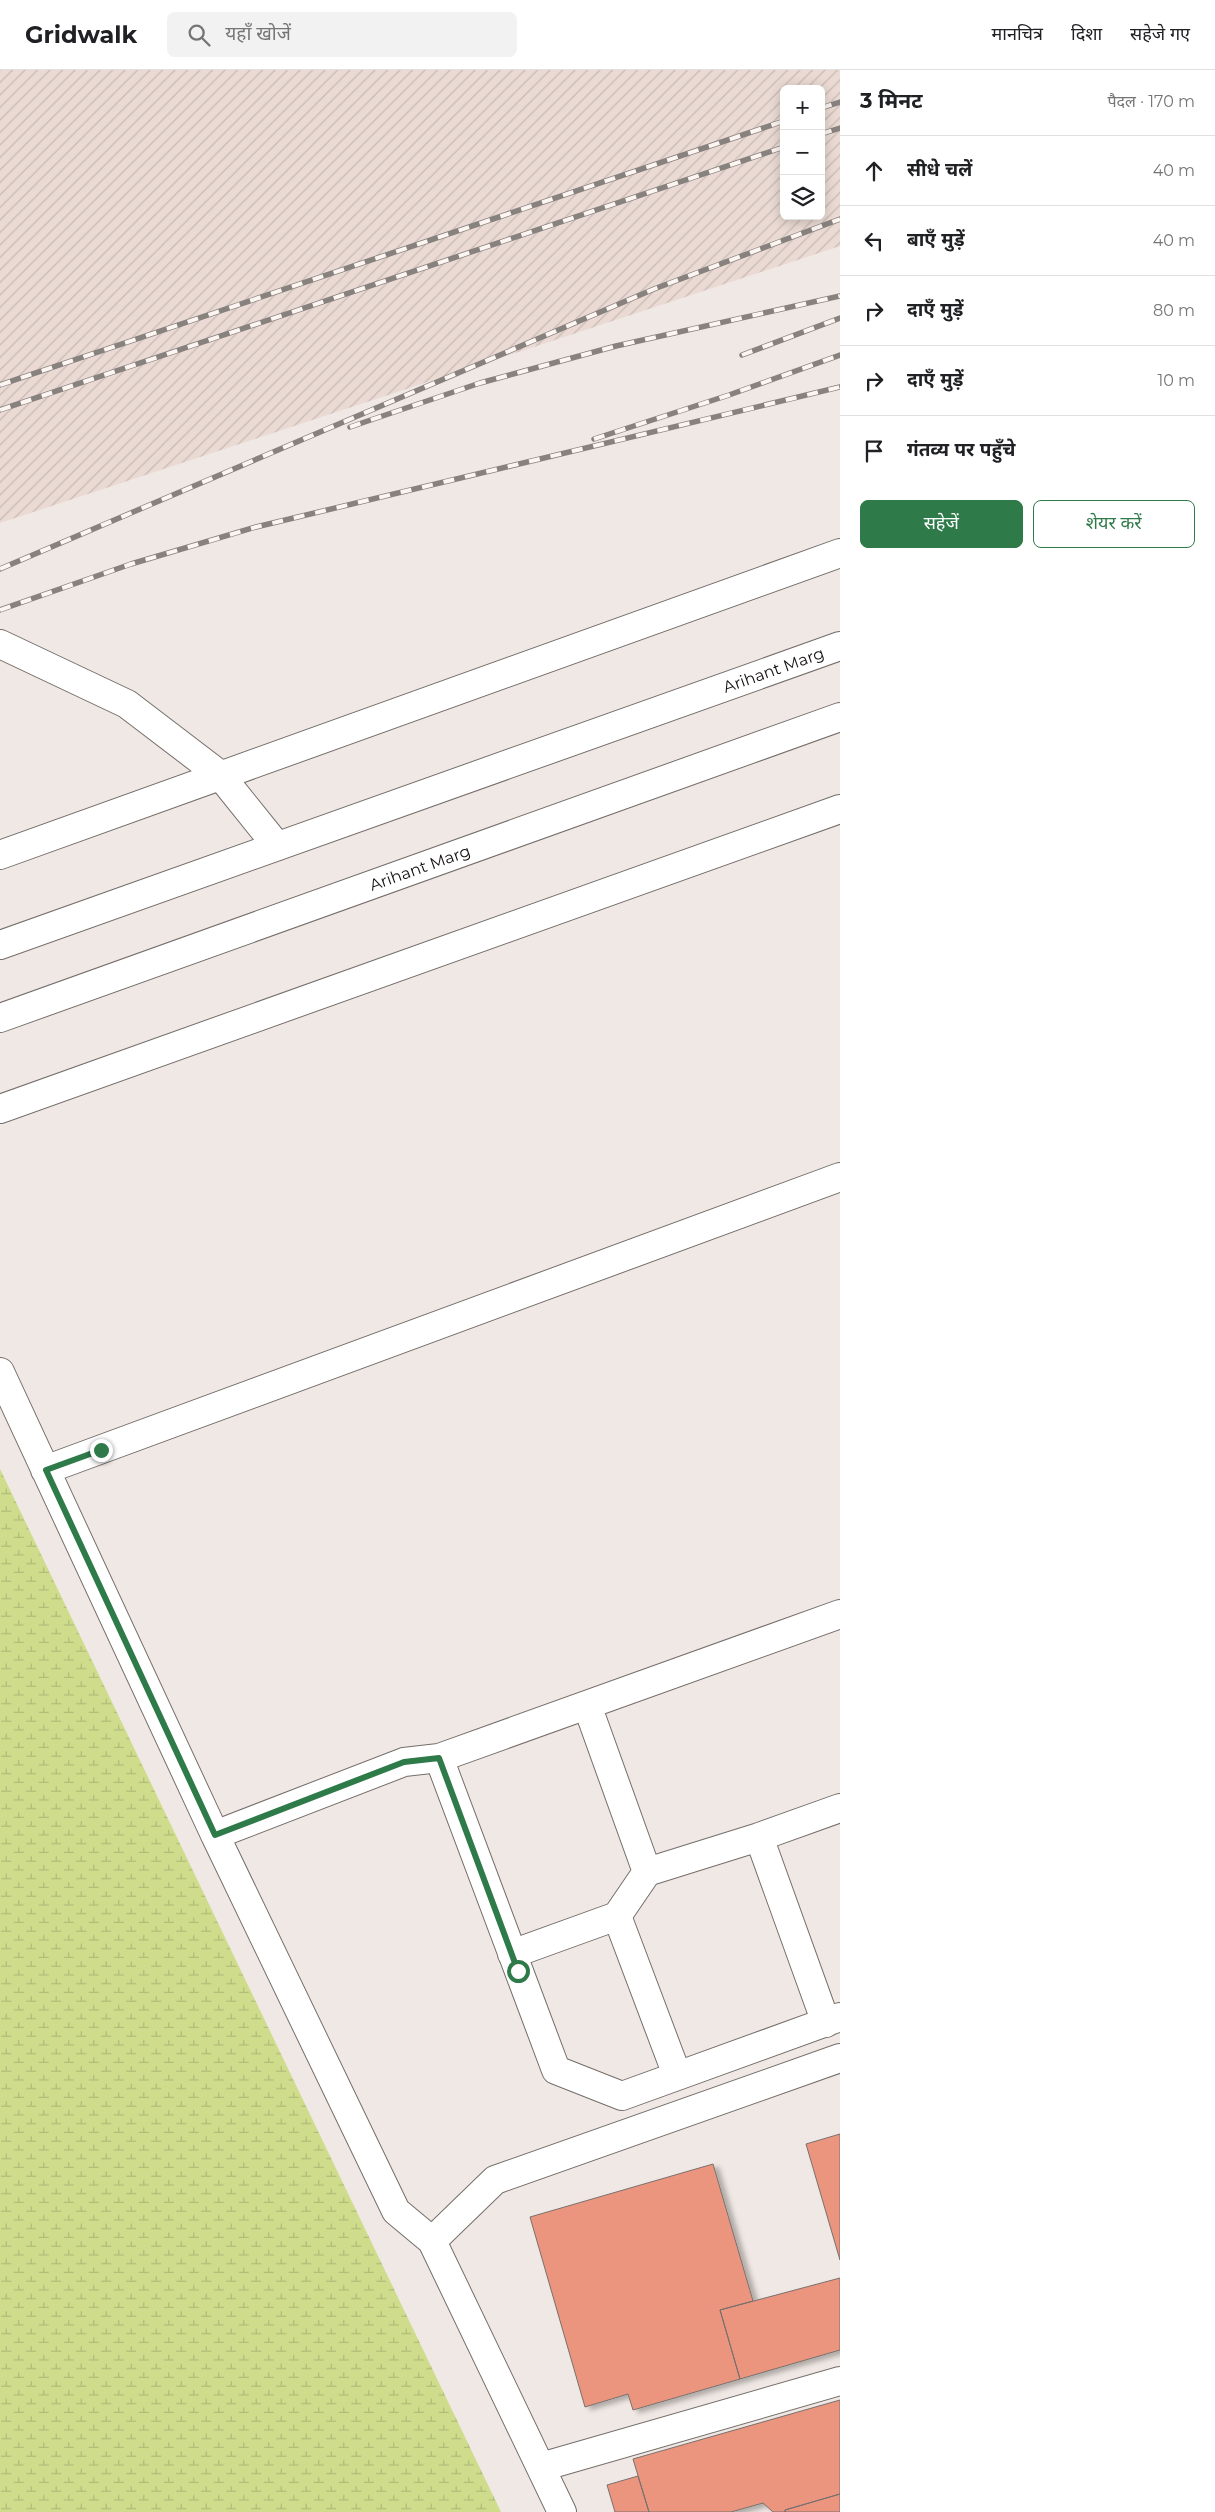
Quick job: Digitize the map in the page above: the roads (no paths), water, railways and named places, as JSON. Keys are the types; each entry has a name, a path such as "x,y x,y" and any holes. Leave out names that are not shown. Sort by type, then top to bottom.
{"street":[{"path":"0,855 840,553"},
{"path":"0,644 126,704 220,775 277,846"},
{"name":"Arihant Marg","path":"0,945 840,646"},
{"name":"Arihant Marg","path":"0,1018 840,717"},
{"path":"0,1108 840,809"},
{"path":"46,1470 840,1177"},
{"path":"0,1372 215,1835 396,2211 432,2241 562,2512"},
{"path":"215,1835 404,1762 439,1758 840,1614"},
{"path":"587,1705 647,1872"},
{"path":"439,1758 556,2070 622,2096 833,2020 759,1837"},
{"path":"512,1954 617,1916 647,1872 759,1837 840,1808"},
{"path":"617,1916 677,2075"},
{"path":"432,2241 495,2180 840,2058"},
{"path":"541,2467 840,2381"}],"railway":[{"path":"825,107 840,102"},
{"path":"0,385 780,122"},
{"path":"825,133 840,128"},
{"path":"0,410 780,148"},
{"path":"0,569 654,289 840,219"},
{"path":"350,427 480,383 616,346 840,296"},
{"path":"742,355 840,318"},
{"path":"594,439 729,395 840,355"},
{"path":"0,610 131,564 256,527 840,387"}]}
